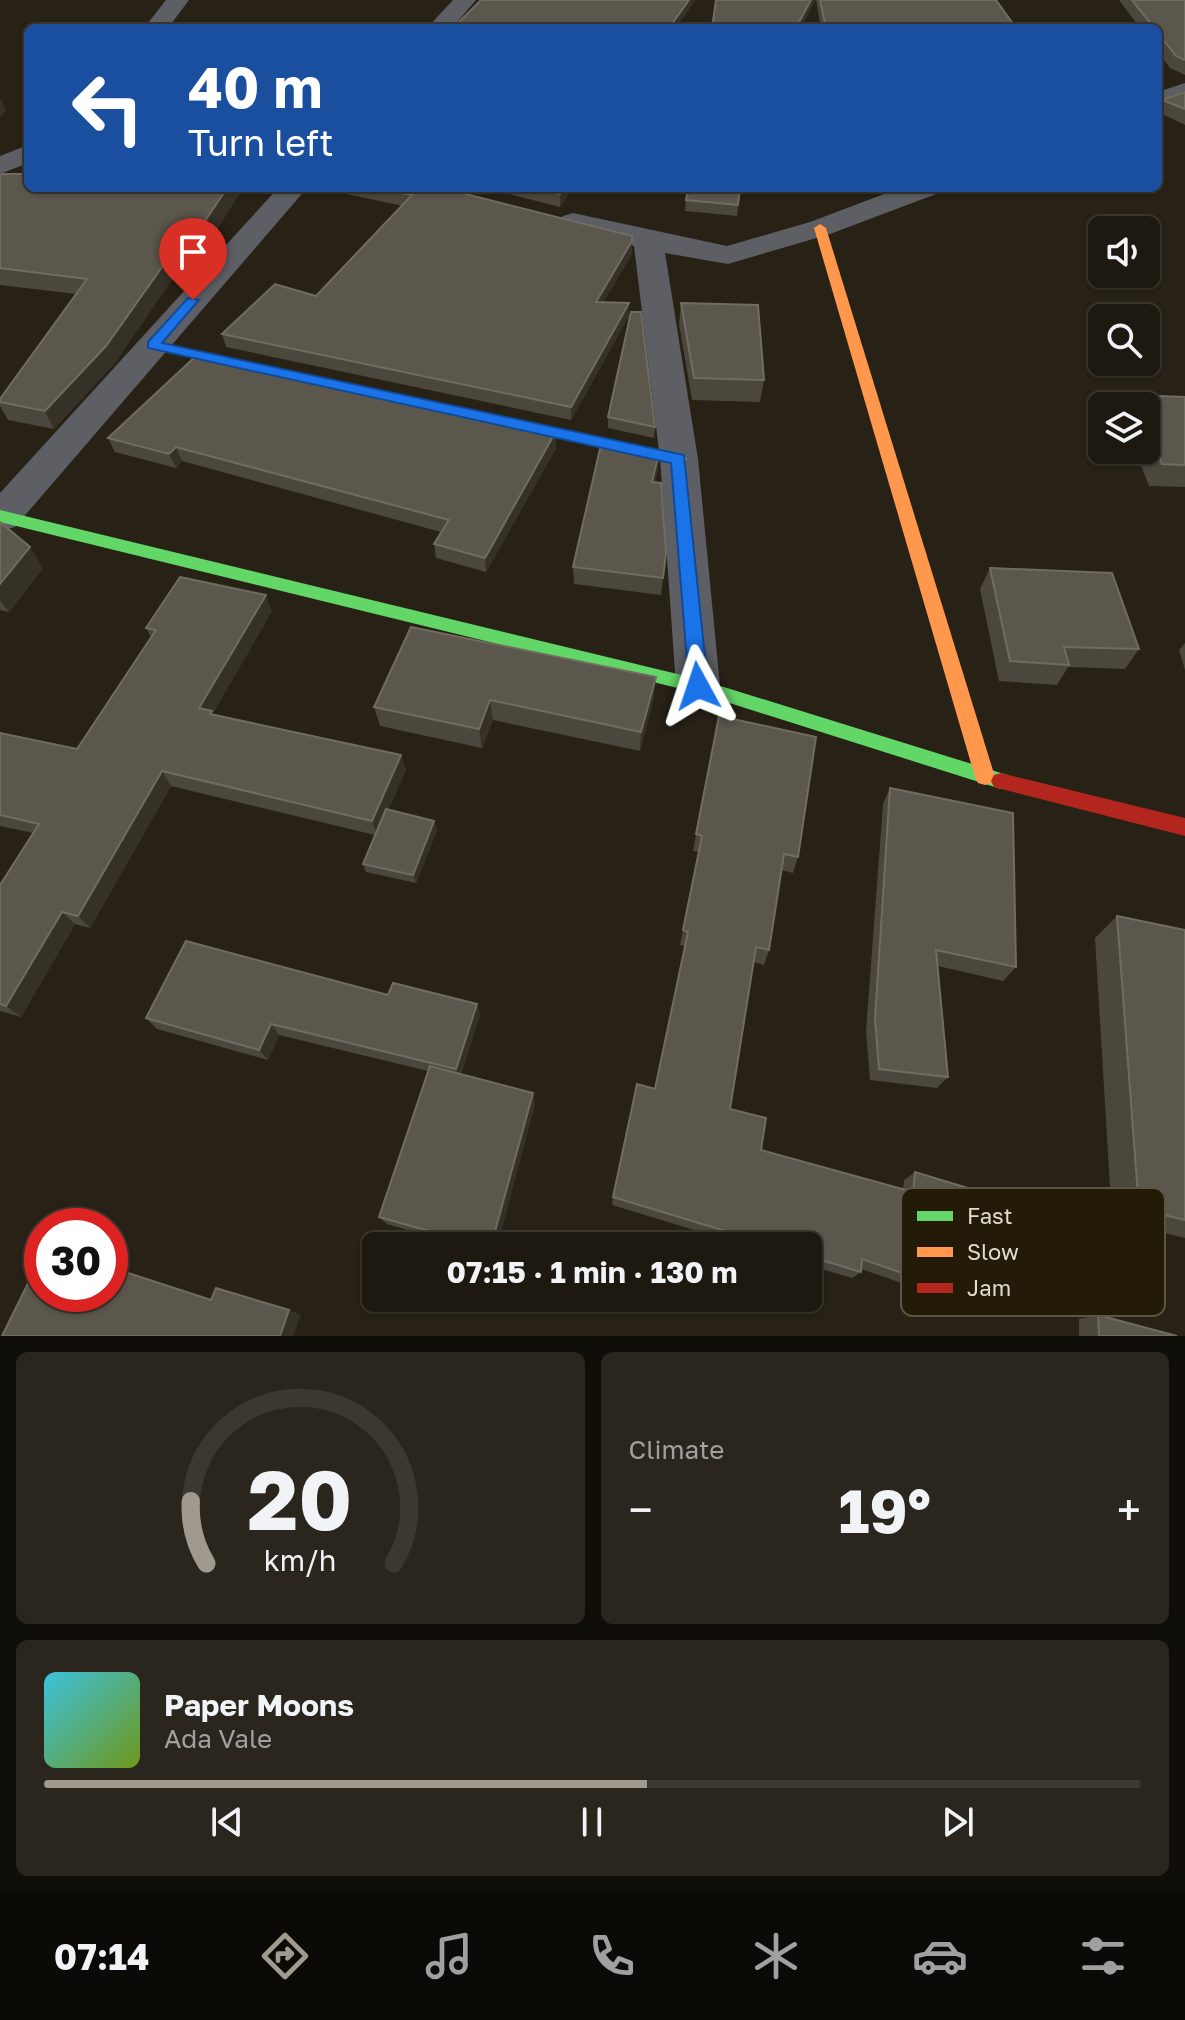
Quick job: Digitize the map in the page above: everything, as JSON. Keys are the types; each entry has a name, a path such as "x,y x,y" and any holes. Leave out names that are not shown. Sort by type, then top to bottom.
{"street":[{"path":"159,24 178,0"},
{"path":"443,24 465,0"},
{"path":"1162,100 1185,91"},
{"path":"0,166 24,155"},
{"path":"289,192 1,516 698,686 985,777 1185,827"},
{"path":"652,280 820,228 915,192"},
{"path":"544,215 649,241 728,255"},
{"path":"820,228 985,777"},
{"path":"649,241 679,459 698,686"},
{"path":"153,345 277,372"},
{"path":"307,379 679,459"}],"building":[{"path":"481,0 689,0 672,24 457,24"},
{"path":"716,0 811,0 798,24 713,24"},
{"path":"820,0 996,0 1013,24 825,24"},
{"path":"1132,0 1185,0 1185,60 1176,56 1162,38 1162,24 1151,24"},
{"path":"1185,92 1185,109 1162,100"},
{"path":"24,174 24,192 224,192 195,236 184,236 106,346 45,411 0,402 0,399 87,279 0,268 0,176"},
{"path":"397,192 458,192 632,236 596,302 629,303 571,407 222,334 275,284 316,296 412,195"},
{"path":"687,192 740,192 738,205 686,200"},
{"path":"681,303 758,305 764,380 694,378"},
{"path":"631,312 641,312 655,427 608,417"},
{"path":"198,354 555,433 485,558 434,544 449,520 176,447 169,454 108,438"},
{"path":"1160,396 1185,397 1185,465 1162,464"},
{"path":"602,440 659,453 652,482 661,483 666,553 663,578 573,567"},
{"path":"0,522 30,547 0,584"},
{"path":"990,568 1112,573 1139,649 1064,647 1069,665 1010,661"},
{"path":"180,577 266,595 199,708 212,711 210,714 401,755 372,821 162,771 78,916 62,912 6,1006 0,1004 0,885 39,824 0,815 0,733 77,749 156,630 146,628"},
{"path":"411,627 656,677 641,732 490,700 479,729 374,707"},
{"path":"719,716 816,737 798,857 784,854 769,950 756,947 730,1109 766,1118 761,1150 901,1189 901,1273 862,1259 861,1272 822,1260 822,1232 729,1232 613,1197 637,1084 655,1089 688,932 683,930 702,836 696,834"},
{"path":"890,788 1013,813 1016,967 936,950 948,1077 879,1069 875,1019"},
{"path":"386,809 434,821 413,875 363,864"},
{"path":"1117,916 1185,930 1185,1220 1165,1215 1165,1188 1137,1188"},
{"path":"186,941 388,995 393,983 477,1004 456,1069 271,1024 259,1050 146,1018"},
{"path":"430,1066 533,1093 495,1232 433,1232 379,1217"},
{"path":"915,1172 968,1188 913,1188"},
{"path":"128,1273 211,1300 216,1288 289,1310 280,1336 2,1336 24,1291 24,1312 128,1312"},
{"path":"1098,1316 1177,1336 1099,1336"}],"traffic: fast":[{"path":"153,345 256,368"},
{"path":"319,381 679,459"},
{"path":"0,516 698,686 1001,781"}],"traffic: slow":[{"path":"820,228 985,777"}],"traffic: jam":[{"path":"1001,781 1185,827"}],"route":[{"path":"193,300 153,345 679,459 698,686"}]}
